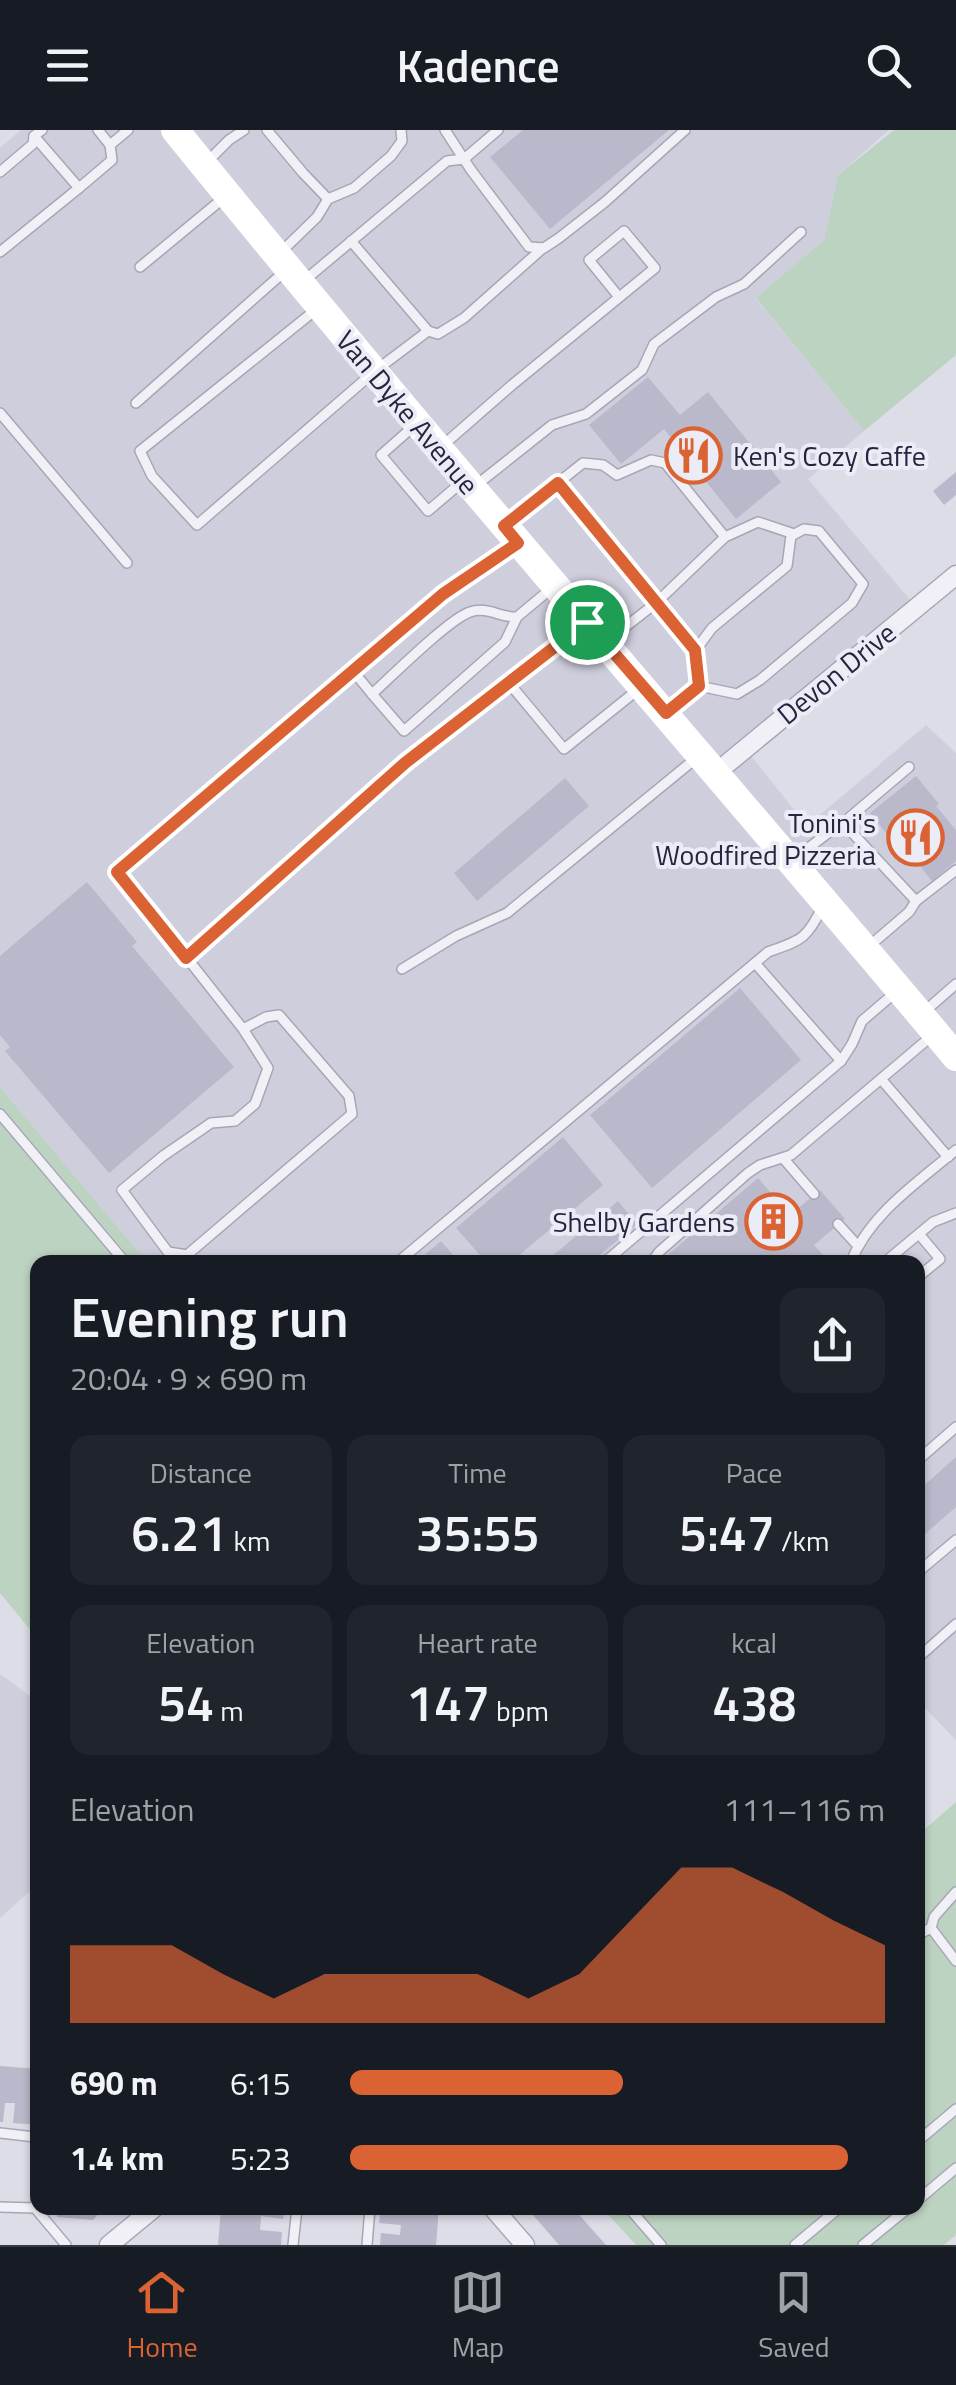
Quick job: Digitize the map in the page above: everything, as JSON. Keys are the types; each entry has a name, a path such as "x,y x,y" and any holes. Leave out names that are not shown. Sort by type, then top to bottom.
{"main road":[{"name":"Van Dyke Avenue","path":"175,130 468,484 956,1056"}],"street":[{"name":"Devon Drive","path":"709,763 956,574"},
{"path":"109,2245 145,2215"},
{"path":"499,2215 526,2245"}],"lane":[{"path":"0,252 112,160 103,139 128,130"},
{"path":"204,166 244,130"},
{"path":"267,130 328,198"},
{"path":"445,130 529,247 544,248"},
{"path":"136,403 289,268 351,241 447,161 464,159 498,130"},
{"path":"351,241 428,331 438,334 464,318 604,202 684,130"},
{"path":"38,133 46,150 68,167 79,188"},
{"path":"0,172 34,144 38,133"},
{"path":"289,268 328,198 354,188 392,156 401,136"},
{"path":"46,150 56,142"},
{"path":"140,267 228,194"},
{"path":"439,449 655,268 624,231 589,260 619,298"},
{"path":"418,423 381,455 428,511 552,424 586,414 642,370 654,344 716,296 744,284 801,232"},
{"path":"320,306 140,450 152,476 197,524 428,331"},
{"path":"0,413 128,564"},
{"path":"242,1029 279,1015 348,1096 352,1114 187,1255 168,1252 122,1190 211,1123 235,1121 255,1104 268,1068 242,1029 117,872 443,594 511,534 558,483 584,463 602,465 617,475 652,460 665,463 725,537"},
{"path":"558,483 695,650 699,686"},
{"path":"186,958 405,763 509,682 656,603 725,537 758,522 794,534"},
{"path":"695,650 712,628 787,566 792,536 804,529 819,531 863,584 852,603 760,680 737,694 699,686"},
{"path":"353,670 404,731 505,642 517,617 555,585"},
{"path":"372,694 470,612 491,611 517,617"},
{"path":"509,682 564,749 642,686"},
{"path":"666,713 699,686"},
{"path":"402,969 456,936 508,913 709,763"},
{"path":"846,825 850,817 909,766"},
{"path":"792,861 836,827 846,825"},
{"path":"846,825 916,902"},
{"path":"866,949 956,870"},
{"path":"406,1255 768,952 801,940 825,901"},
{"path":"755,964 841,1062"},
{"path":"657,1255 748,1173 760,1165 791,1156 881,1079 956,984"},
{"path":"613,1255 841,1062 862,1021 899,989"},
{"path":"854,1255 880,1216 952,1153 881,1079"},
{"path":"0,1114 119,1255"},
{"path":"783,1158 814,1194"},
{"path":"894,1255 933,1222 956,1214"},
{"path":"838,1224 858,1246"},
{"path":"919,1234 940,1259 925,1271"},
{"path":"925,1454 956,1427"},
{"path":"925,1566 956,1540"},
{"path":"925,1652 956,1624"},
{"path":"925,1931 956,1892"},
{"path":"931,1928 956,1961"},
{"path":"925,2135 956,2108"},
{"path":"0,2133 30,2136"},
{"path":"925,2194 956,2168"},
{"path":"0,2207 30,2208"},
{"path":"40,2215 66,2245"},
{"path":"292,2245 296,2215"},
{"path":"367,2245 369,2215"},
{"path":"635,2215 661,2245"},
{"path":"795,2245 831,2215"},
{"path":"863,2245 899,2215"}],"shaded area":[{"path":"21,130 889,130 838,175 824,240 756,299 864,431 808,479 916,607 745,748 807,826 926,725 956,753 956,1740 925,1708 925,1255 141,1255 0,1087 0,148"},
{"path":"0,1674 30,1696 30,1891 0,1918"}],"green space":[{"path":"894,130 956,130 956,355 864,431 756,298 824,240 838,175"},
{"path":"0,1087 141,1255 30,1255 30,1629 0,1593"},
{"path":"956,1802 956,2235 944,2245 636,2245 608,2215 925,2215 925,1829"}],"building":[{"path":"523,130 669,130 550,229 490,157"},
{"path":"648,377 680,415 708,392 781,482 736,519 664,429 621,464 589,425"},
{"path":"956,472 956,495 944,505 933,491"},
{"path":"916,776 956,830 956,861 932,881 898,839 894,843 870,813"},
{"path":"565,778 589,806 477,901 454,873"},
{"path":"87,882 137,942 132,946 234,1067 109,1173 5,1051 10,1047 0,1035 0,956"},
{"path":"740,988 801,1060 652,1188 590,1115"},
{"path":"563,1137 603,1185 519,1255 480,1255 456,1228"},
{"name":"Shelby Gardens","path":"758,1178 790,1215 820,1190 845,1219 814,1245 823,1255 668,1255"},
{"path":"618,1201 637,1224 599,1255 553,1255"},
{"path":"441,1241 453,1255 424,1255"},
{"path":"956,1457 956,1507 925,1534 925,1485"},
{"path":"0,2066 30,2068 30,2124 13,2123 15,2103 5,2103 0,2122"},
{"path":"57,2215 97,2215 93,2220"},
{"path":"220,2215 284,2215 283,2219 261,2216 260,2230 282,2232 281,2245 218,2245"},
{"path":"380,2215 438,2215 436,2245 380,2245 381,2233 400,2235 401,2225 379,2223"},
{"path":"533,2215 579,2215 606,2245 559,2245"}],"place":[{"name":"Ken's Cozy Caffe","path":"694,455"},
{"name":"Tonini's Woodfired Pizzeria","path":"915,838"},
{"name":"Shelby Gardens","path":"774,1221"}],"route":[{"path":"558,483 695,650 699,686 666,713 587,622 405,763 186,958 117,872 443,594 518,543 504,526 558,483"}]}
